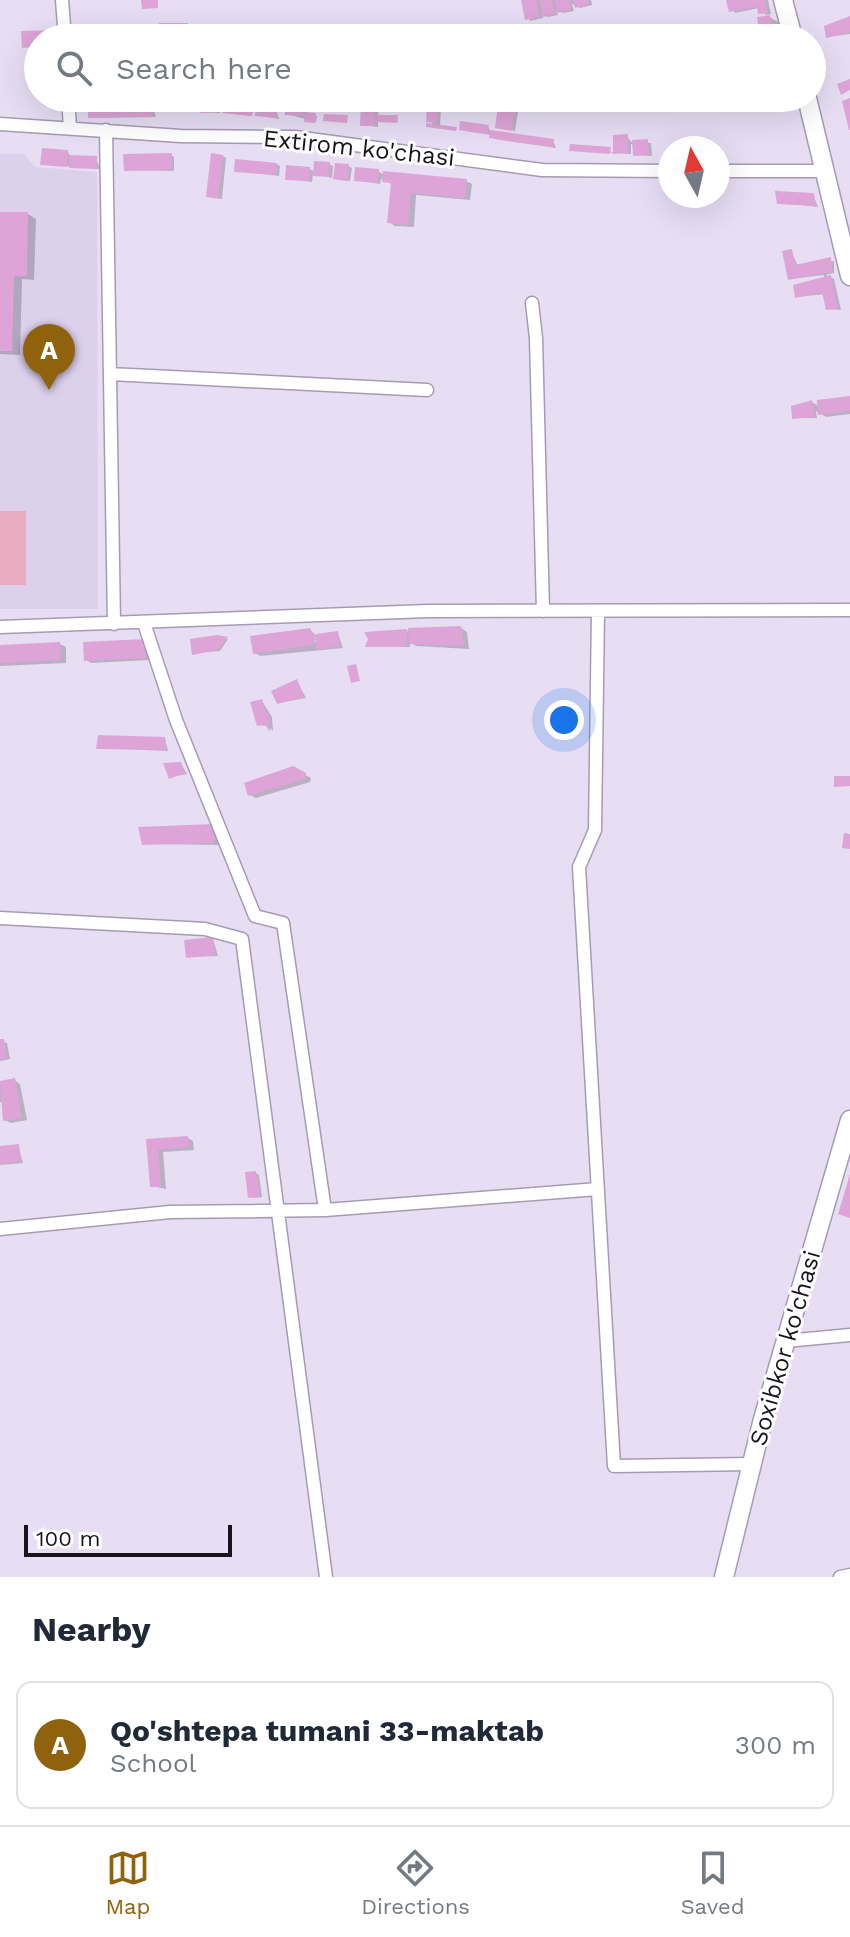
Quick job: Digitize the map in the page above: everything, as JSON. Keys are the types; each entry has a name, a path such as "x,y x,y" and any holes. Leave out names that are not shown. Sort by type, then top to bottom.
{"main road":[{"path":"783,0 789,24"},
{"path":"810,112 850,276"},
{"name":"Soxibkor ko'chasi","path":"724,1577 752,1464 850,1120"}],"street":[{"path":"62,0 64,24"},
{"path":"69,112 70,127"},
{"name":"Extirom ko'chasi","path":"0,124 181,136 295,137 542,170 658,171"},
{"path":"106,130 114,624"},
{"path":"730,171 825,171"},
{"path":"532,303 536,338 543,611"},
{"path":"110,374 427,390"},
{"path":"0,627 428,611 850,610"},
{"path":"598,611 595,830 579,867 614,1466 752,1464"},
{"path":"144,623 176,720 255,916 283,923 325,1210"},
{"path":"0,918 205,929 242,939 326,1577"},
{"path":"0,1229 170,1212 325,1210 598,1189"},
{"path":"786,1341 850,1335"},
{"path":"840,1577 850,1575"}],"shaded area":[{"path":"0,154 24,154 35,167 97,172 98,609 0,609"},
{"path":"0,511 26,511 26,585 0,585"}],"building":[{"path":"141,0 158,0 158,8 142,9"},
{"path":"521,0 536,0 540,17 525,20"},
{"path":"539,0 552,0 555,14 543,17"},
{"path":"555,0 569,0 571,10 557,13"},
{"path":"573,0 588,0 589,4 575,8"},
{"path":"726,0 765,0 768,13 758,14 757,7 729,12"},
{"path":"770,15 772,24 758,24 757,17"},
{"path":"850,16 850,32 826,38 826,25"},
{"path":"21,31 24,31 24,48 22,48"},
{"path":"850,79 850,90 841,95 837,84"},
{"path":"850,98 850,130 849,130 842,101"},
{"path":"88,112 153,112 153,116 88,118"},
{"path":"222,112 253,112 252,116"},
{"path":"255,112 277,112 276,118 255,116"},
{"path":"285,112 303,112 303,116 285,115"},
{"path":"305,112 316,113 315,123 304,122"},
{"path":"361,112 376,112 375,126 360,126"},
{"path":"427,112 438,112 437,122 426,122"},
{"path":"497,112 514,112 511,131 495,128"},
{"path":"324,114 348,115 347,123 323,121"},
{"path":"377,115 398,115 397,123 377,122"},
{"path":"460,121 489,125 487,134 459,130"},
{"path":"426,123 457,127 456,131 426,127"},
{"path":"490,130 554,139 553,147 489,138"},
{"path":"628,134 628,153 613,154 613,135"},
{"path":"648,139 649,155 633,156 632,140"},
{"path":"570,144 611,147 610,154 569,151"},
{"path":"42,148 68,150 67,167 40,165"},
{"path":"172,153 171,170 124,171 123,154"},
{"path":"211,153 223,155 218,198 206,197"},
{"path":"70,155 97,156 97,169 69,168"},
{"path":"235,159 277,163 276,175 234,172"},
{"path":"314,161 330,162 329,177 313,176"},
{"path":"335,163 349,164 347,181 333,179"},
{"path":"286,165 310,167 309,181 285,180"},
{"path":"355,167 379,169 377,183 354,181"},
{"path":"383,171 467,179 465,198 411,193 408,225 387,223 391,183 382,182"},
{"path":"775,191 814,193 816,206 777,204"},
{"path":"0,212 28,212 27,276 14,276 12,351 0,351"},
{"path":"792,249 795,265 831,257 832,272 788,280 782,251"},
{"path":"831,275 838,309 826,310 822,292 795,298 793,285"},
{"path":"850,396 850,411 818,415 817,400"},
{"path":"812,400 815,417 792,419 791,406"},
{"path":"461,626 464,646 409,644 408,628"},
{"path":"310,628 316,639 313,645 253,654 250,636"},
{"path":"407,629 407,646 365,647 368,639 364,632"},
{"path":"338,631 340,646 316,650 316,634"},
{"path":"217,635 228,637 217,650 192,655 190,639"},
{"path":"145,639 146,658 84,661 83,642"},
{"path":"60,642 61,660 0,663 0,645"},
{"path":"356,664 360,681 351,683 347,666"},
{"path":"297,679 304,697 277,704 271,691"},
{"path":"262,699 266,713 269,713 270,732 265,724 257,726 250,702"},
{"path":"98,735 165,737 166,750 96,749"},
{"path":"181,762 185,773 169,779 163,763"},
{"path":"293,766 306,773 305,779 248,796 244,783"},
{"path":"834,776 850,776 850,786 834,787"},
{"path":"213,824 214,843 142,845 138,827"},
{"path":"844,833 850,834 850,849 842,848"},
{"path":"213,937 215,955 186,958 184,940"},
{"path":"0,1039 4,1039 7,1058 0,1059"},
{"path":"15,1078 22,1118 3,1121 0,1081"},
{"path":"188,1136 189,1147 158,1150 161,1187 150,1187 146,1139"},
{"path":"19,1144 21,1161 0,1164 0,1146"},
{"path":"256,1171 260,1196 248,1198 245,1172"},
{"path":"850,1174 850,1218 838,1214"}],"place":[{"name":"Qo'shtepa tumani 33-maktab","path":"49,390"}]}
